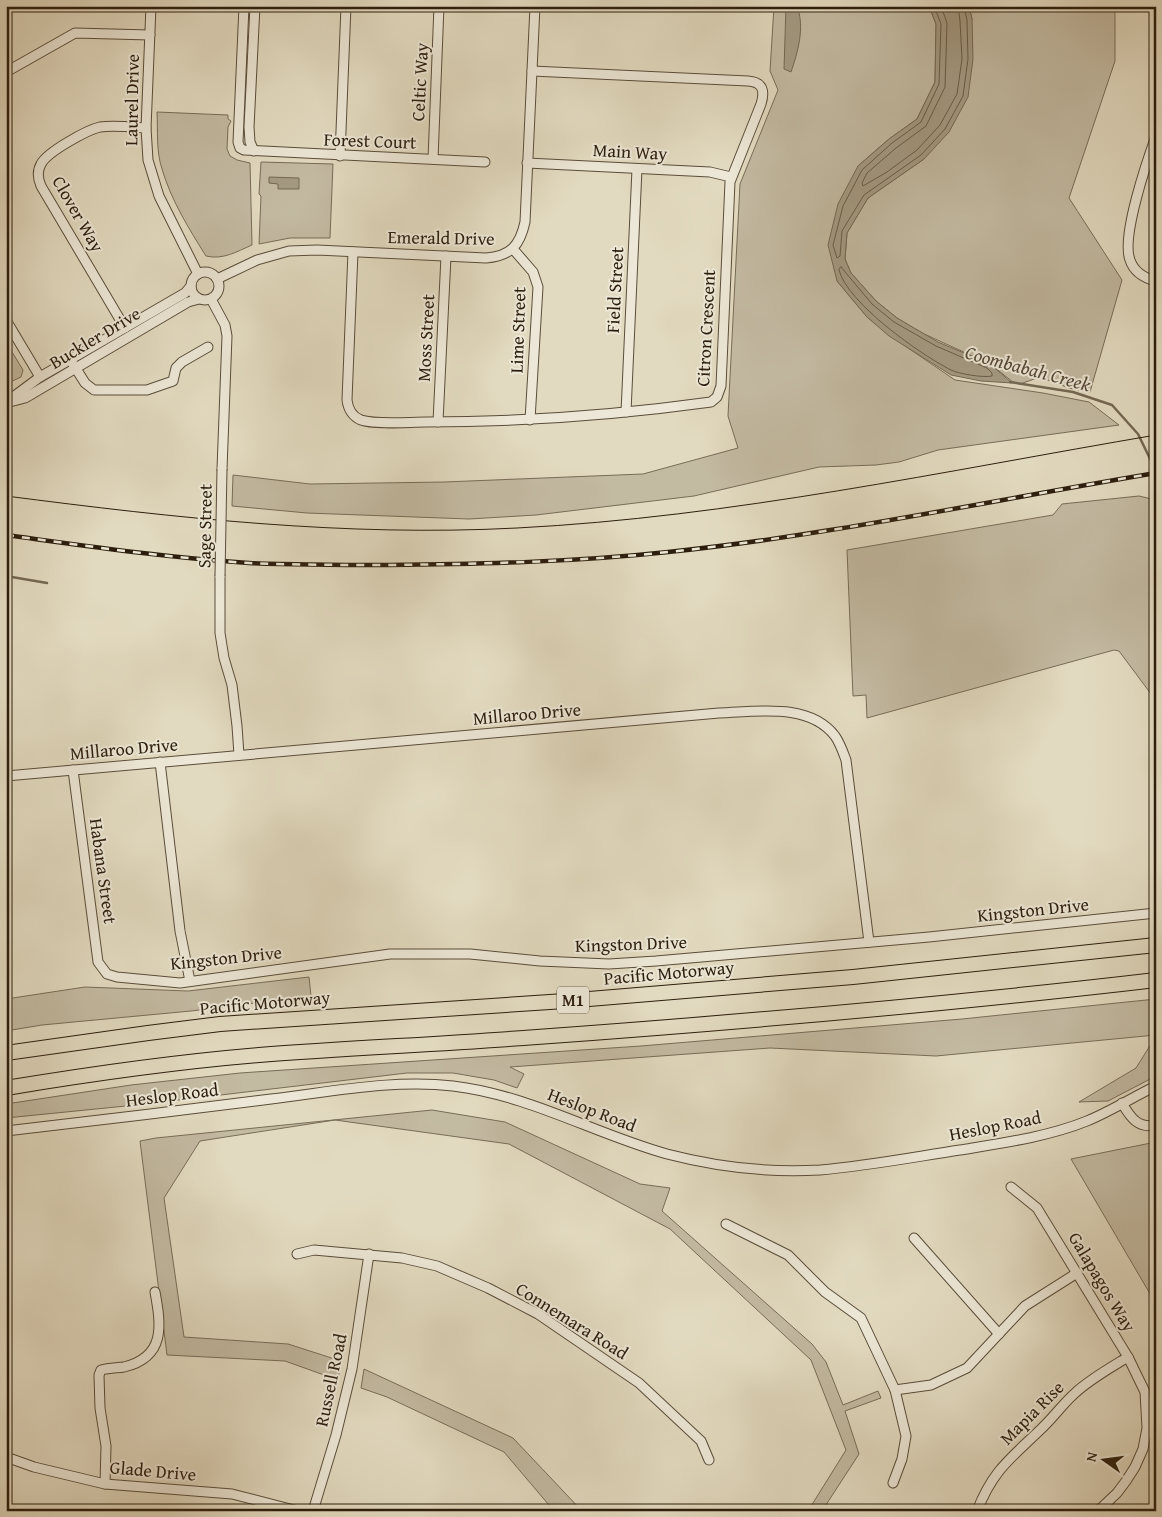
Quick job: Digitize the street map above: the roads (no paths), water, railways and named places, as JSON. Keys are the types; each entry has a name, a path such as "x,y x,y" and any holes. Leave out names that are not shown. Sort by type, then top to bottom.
{"highway":[{"name":"Pacific Motorway","path":"6,1054 220,1024 565,1001 853,977 1156,946"},
{"name":"M1","path":"6,1088 117,1071 257,1056 536,1037 758,1019 898,1007 1156,980"}],"street":[{"name":"Laurel Drive","path":"151,6 146,128 148,160 155,186 198,274"},
{"path":"244,6 238,142 240,148 254,151 250,142 249,127 255,6"},
{"path":"340,156 346,6"},
{"name":"Celtic Way","path":"433,159 439,6"},
{"name":"Emerald Drive","path":"216,279 251,263 289,251 317,250 496,257 513,249 521,236 525,222 535,6"},
{"path":"6,72 75,33 150,35"},
{"name":"Citron Crescent","path":"353,252 346,400 350,410 357,418 369,422 530,420 626,412 711,402 717,397 719,394 731,177 762,99 763,91 758,83 748,81 532,71"},
{"name":"Clover Way","path":"125,328 41,186 38,170 41,163 47,157 89,131 102,127 146,128"},
{"path":"1156,136 1129,228 1127,245 1133,266 1144,277 1156,281"},
{"name":"Forest Court","path":"254,151 485,162"},
{"name":"Main Way","path":"528,163 710,172 731,177"},
{"name":"Field Street","path":"626,412 637,169"},
{"name":"Lime Street","path":"513,249 534,272 538,287 530,420"},
{"name":"Moss Street","path":"438,422 446,256"},
{"path":"206,272 216,279 218,283 217,292 211,299 199,299 194,294 191,286 192,281 198,274 206,272"},
{"name":"Buckler Drive","path":"6,402 40,377 185,292 191,286"},
{"name":"Buckler Drive","path":"6,402 25,398 188,302 199,299"},
{"name":"Sage Street","path":"211,299 225,325 227,336 222,469 221,639 232,686 238,726 238,755"},
{"path":"6,320 40,377"},
{"path":"71,359 85,383 94,390 147,390 173,382 176,368 208,347"},
{"name":"Millaroo Drive","path":"6,776 719,713 791,712 818,722 834,735 846,760 869,942"},
{"path":"160,762 180,931 190,981"},
{"name":"Habana Street","path":"73,770 98,962 107,974"},
{"name":"Kingston Drive","path":"107,974 126,978 180,983 390,954 470,954 540,961 609,964 675,960 869,942 1156,913"},
{"name":"Heslop Road","path":"6,1131 392,1085 454,1086 503,1095 531,1104 608,1135 670,1154 744,1168 788,1171 821,1170 1038,1136 1087,1121 1156,1086"},
{"path":"1122,1103 1136,1122 1143,1125 1156,1125"},
{"name":"Galapagos Way","path":"1011,1187 1037,1208 1128,1357 1145,1392 1147,1428 1136,1467 1117,1493 1098,1511"},
{"path":"726,1224 788,1255 826,1292 861,1318 895,1390 906,1436 902,1458 893,1483"},
{"path":"914,1238 999,1334"},
{"name":"Connemara Road","path":"297,1254 314,1250 402,1258 437,1266 468,1279 538,1314 639,1383 701,1441 709,1460"},
{"name":"Russell Road","path":"313,1511 336,1435 352,1369 369,1254"},
{"path":"895,1390 931,1385 967,1368 1025,1306 1077,1273"},
{"path":"105,1484 106,1446 100,1408 99,1374 101,1370 125,1366 145,1358 154,1350 159,1333 155,1292"},
{"name":"Mapia Rise","path":"977,1511 983,1494 992,1478 1012,1456 1048,1423 1084,1385 1128,1357"},
{"name":"Glade Drive","path":"6,1457 34,1467 105,1484 232,1494 266,1506 298,1511"}],"water":[{"path":"786,6 797,6 800,22 798,48 791,72 784,69"},
{"path":"929,6 969,6 972,19 973,59 968,97 949,132 924,159 868,198 847,233 845,259 851,273 876,301 897,318 938,342 990,364 1012,383 981,381 951,375 889,336 867,317 837,281 828,245 838,204 858,166 889,139 917,119 935,82 936,24"},
{"path":"269,177 299,178 299,189 278,189 278,184 269,183"}],"waterway":[{"name":"Coombabah Creek","path":"1010,382 1073,392 1112,405 1138,434 1156,471"},
{"path":"6,576 47,583"}],"tram line":[{"path":"6,496 134,512 261,524 389,530 517,528 678,514 758,503 838,491 1156,435"}],"railway":[{"path":"6,535 158,555 249,563 389,565 563,560 668,552 791,536 1156,473"}]}
